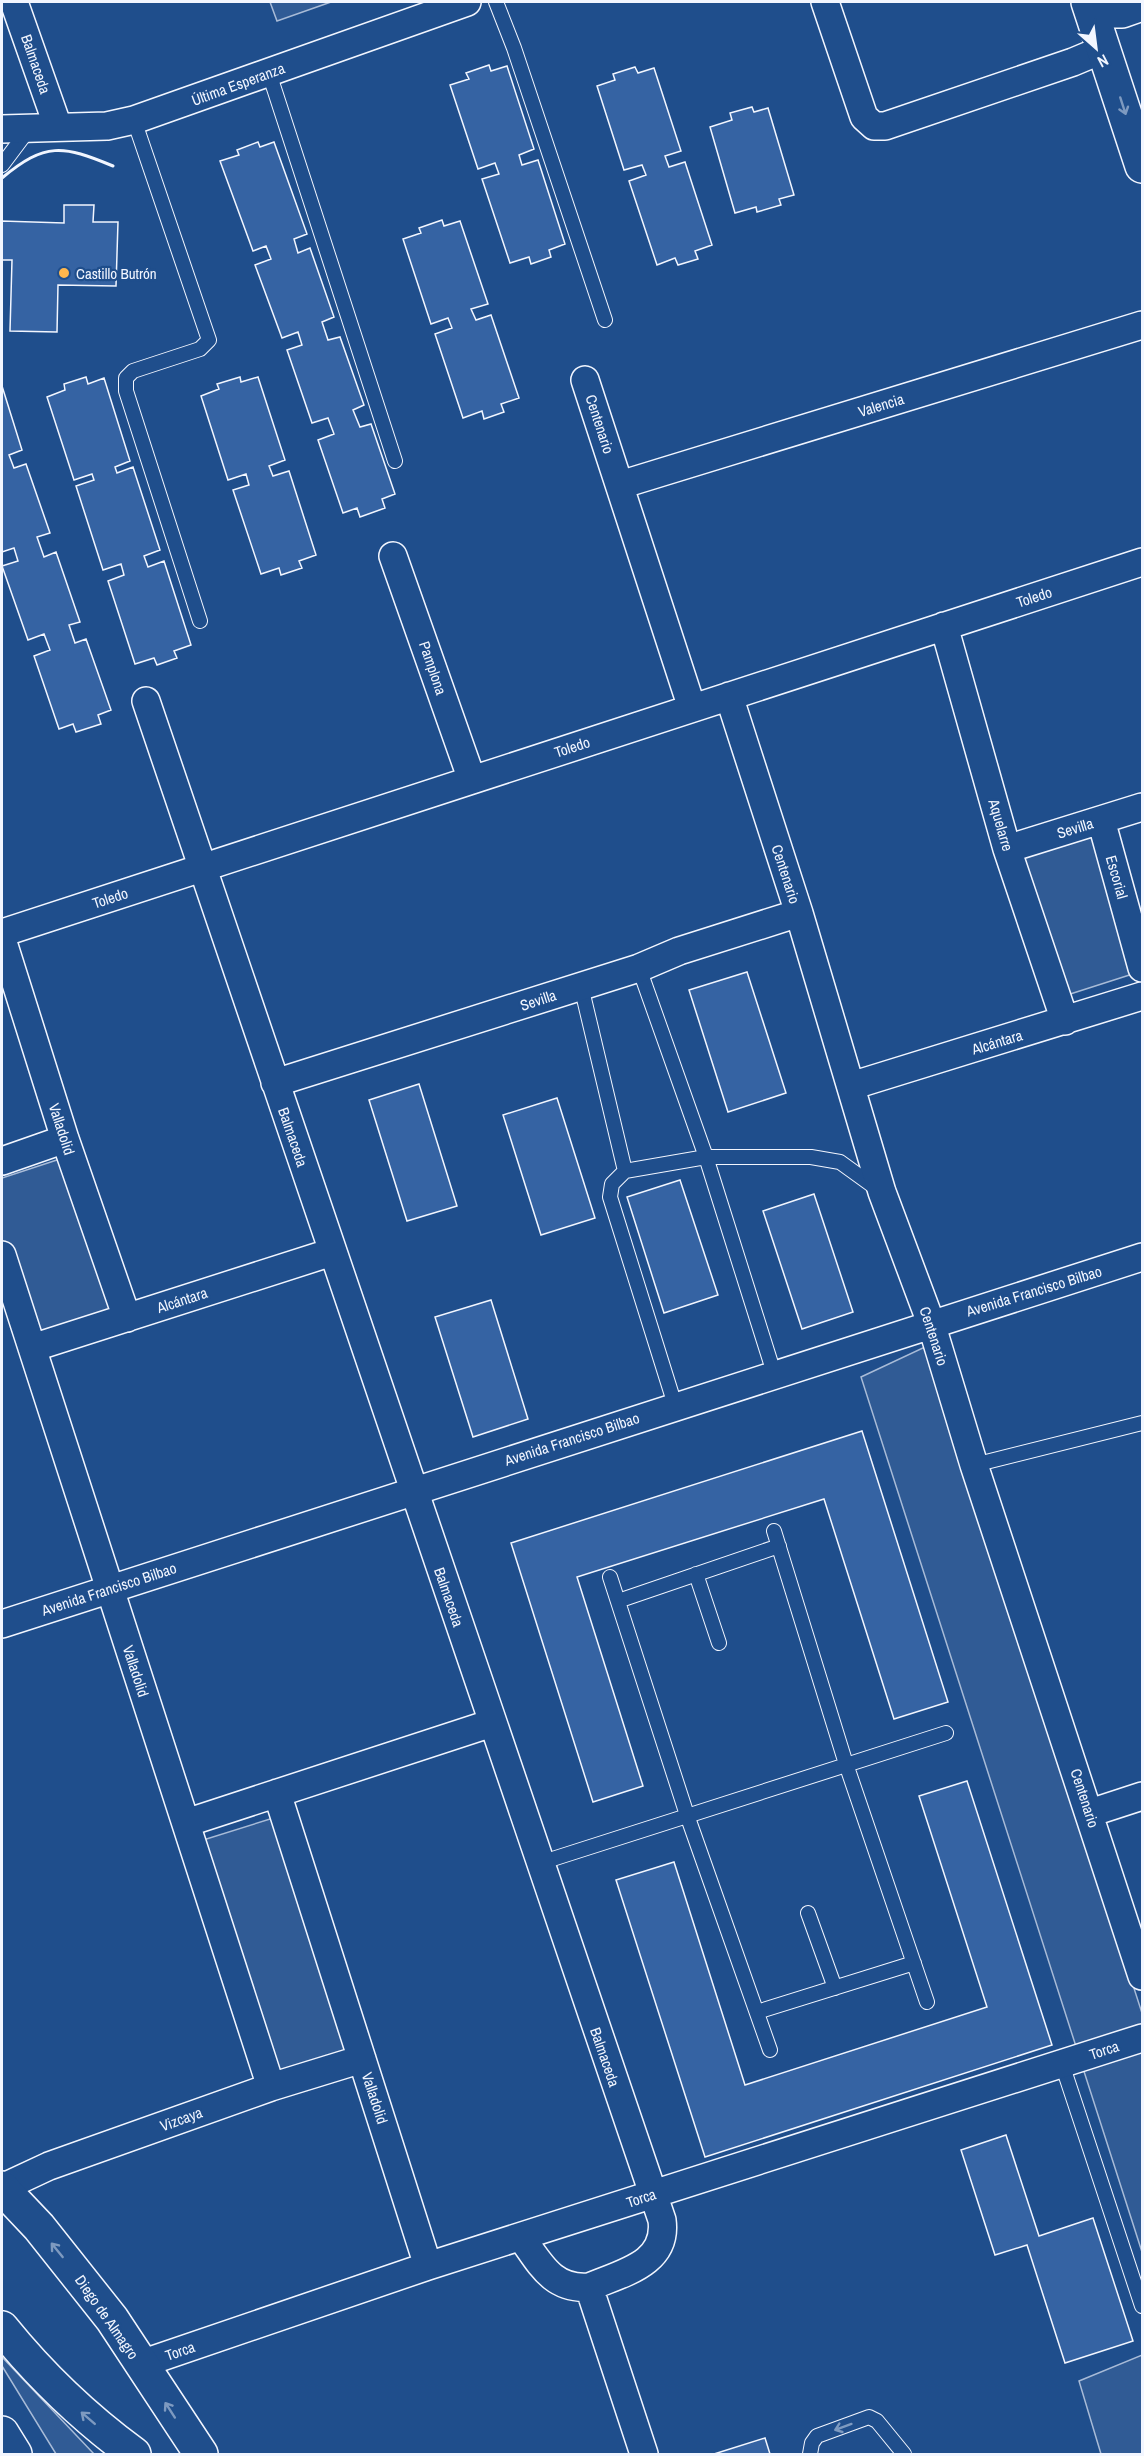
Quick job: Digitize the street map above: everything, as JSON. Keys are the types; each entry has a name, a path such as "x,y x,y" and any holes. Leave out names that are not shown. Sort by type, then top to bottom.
{"main road":[{"path":"1143,4 1122,11 1090,6 1143,166"},
{"name":"Diego de Almagro","path":"2,2187 79,2277 201,2454"},
{"path":"2,2328 44,2376 85,2415 134,2454"},
{"path":"2,2433 15,2454"}],"street":[{"name":"Balmaceda","path":"14,2 58,128"},
{"name":"Última Esperanza","path":"2,129 107,126 134,120 466,2"},
{"path":"825,2 864,117 874,126 885,126 1104,49"},
{"name":"Valencia","path":"620,485 1143,325"},
{"name":"Centenario","path":"585,380 692,708"},
{"name":"Pamplona","path":"393,555 472,780"},
{"name":"Toledo","path":"2,933 1143,562"},
{"name":"Aquelarre","path":"944,626 1007,849 1065,1021"},
{"name":"Centenario","path":"729,696 799,914 882,1192 931,1323 974,1465 1143,1976"},
{"name":"Balmaceda","path":"146,701 662,2220 664,2235 656,2253 637,2267 589,2287"},
{"name":"Sevilla","path":"1007,849 1143,807"},
{"name":"Escorial","path":"1101,820 1143,968"},
{"name":"Sevilla","path":"275,1083 639,968 679,951 799,914"},
{"name":"Valladolid","path":"2,939 65,1139 127,1318"},
{"name":"Alcántara","path":"851,1086 1143,996"},
{"path":"2,1161 65,1139"},
{"name":"Alcántara","path":"32,1348 332,1252"},
{"name":"Valladolid","path":"2,1255 271,2086"},
{"name":"Avenida Francisco Bilbao","path":"2,1624 774,1373 1143,1257"},
{"path":"186,1823 492,1723"},
{"name":"Valladolid","path":"277,1793 428,2266"},
{"path":"1090,1813 1143,1796"},
{"name":"Torca","path":"141,2364 428,2266 1143,2037"},
{"name":"Vizcaya","path":"2,2187 49,2166 271,2086 362,2059"},
{"path":"521,2237 543,2267 559,2283 574,2288 589,2287 644,2454"}],"lane":[{"path":"496,2 514,48 605,320"},
{"path":"269,73 395,461"},
{"path":"134,120 209,340 200,349 133,371 126,378 126,391 200,621"},
{"path":"2,165 30,128"},
{"path":"639,968 706,1157 774,1373"},
{"path":"581,986 625,1171"},
{"path":"675,1405 610,1197 612,1184 625,1171 706,1157 811,1157 840,1162 882,1192"},
{"path":"974,1465 1143,1423"},
{"path":"774,1531 846,1764 927,2002"},
{"path":"618,1601 779,1546"},
{"path":"696,1574 719,1643"},
{"path":"610,1578 687,1815 770,2050"},
{"path":"540,1863 946,1733"},
{"path":"808,1913 835,1988"},
{"path":"757,2012 914,1963"},
{"path":"1062,2064 1143,2306"},
{"path":"810,2454 812,2443 817,2436 869,2417 877,2421 904,2454"}],"shaded area":[{"path":"270,2 331,2 277,21"},
{"path":"1095,811 1142,971 1064,996 1011,837"},
{"path":"69,1156 114,1308 32,1334 2,1240 2,1178"},
{"path":"927,1346 1142,2013 1142,2252 861,1377"},
{"path":"283,1815 352,2050 276,2072 200,1841"},
{"path":"1142,2355 1142,2454 1101,2454 1079,2381"},
{"path":"2,2357 94,2454 56,2454 2,2366"}],"building":[{"path":"489,65 491,71 507,66 534,149 519,155 522,165 538,160 565,244 549,250 551,257 531,264 529,257 510,263 482,179 499,174 495,163 478,169 450,85 469,79 466,73"},
{"path":"635,67 638,73 654,68 681,151 665,156 669,167 685,162 712,245 695,251 698,259 678,265 675,258 657,265 629,181 646,175 642,165 624,170 597,86 615,80 613,74"},
{"path":"752,107 754,112 768,108 794,195 779,199 781,205 757,212 756,207 735,213 710,127 732,120 730,113"},
{"path":"258,142 260,147 274,142 307,234 294,239 298,253 310,248 334,317 322,322 328,340 340,337 364,405 353,410 360,427 371,424 395,494 382,499 385,508 360,517 357,508 343,513 318,440 334,434 328,418 312,423 287,350 302,345 298,332 282,338 255,265 271,259 266,246 253,251 220,161 239,155 237,150"},
{"name":"Castillo Butrón","path":"64,205 94,205 93,222 118,222 116,286 58,285 57,332 10,331 12,260 2,260 2,221 64,223"},
{"path":"442,220 444,226 460,221 488,304 471,309 476,320 491,315 519,398 501,404 504,412 484,419 482,411 463,418 435,334 452,328 448,318 431,324 403,239 421,233 419,228"},
{"path":"86,377 88,384 104,378 130,461 115,467 117,473 133,467 160,550 144,556 148,567 164,561 191,645 174,651 177,658 157,665 154,658 135,664 108,581 124,575 121,564 103,570 76,486 94,480 92,474 74,480 47,397 65,390 64,384"},
{"path":"240,377 241,382 258,377 285,460 269,466 273,476 289,471 316,555 299,561 302,568 281,575 279,568 261,574 233,490 249,485 246,474 228,480 201,396 219,389 217,384"},
{"path":"2,386 22,450 9,455 14,468 26,464 50,533 37,537 44,557 56,552 80,622 69,625 75,643 86,639 111,710 98,715 101,724 76,732 73,724 59,729 34,656 50,650 44,634 28,640 2,566 18,561 14,548 2,552"},
{"path":"747,972 786,1093 728,1112 689,990"},
{"path":"419,1084 457,1206 407,1221 369,1100"},
{"path":"557,1098 595,1218 541,1235 503,1115"},
{"path":"680,1180 718,1295 664,1313 627,1197"},
{"path":"814,1194 853,1312 802,1329 763,1211"},
{"path":"491,1300 528,1419 473,1437 435,1317"},
{"path":"862,1431 948,1702 894,1719 824,1499 577,1577 643,1786 593,1802 511,1543"},
{"path":"967,1781 1052,2045 705,2157 616,1880 674,1862 745,2085 987,2007 919,1796"},
{"path":"1006,2135 1039,2236 1093,2218 1133,2341 1065,2363 1027,2245 995,2255 961,2150"},
{"path":"765,2438 770,2454 714,2454"}],"wall":[{"path":"2,178 30,158 55,151 81,154 113,166"}],"place":[{"name":"Castillo Butrón","path":"64,273"}]}
